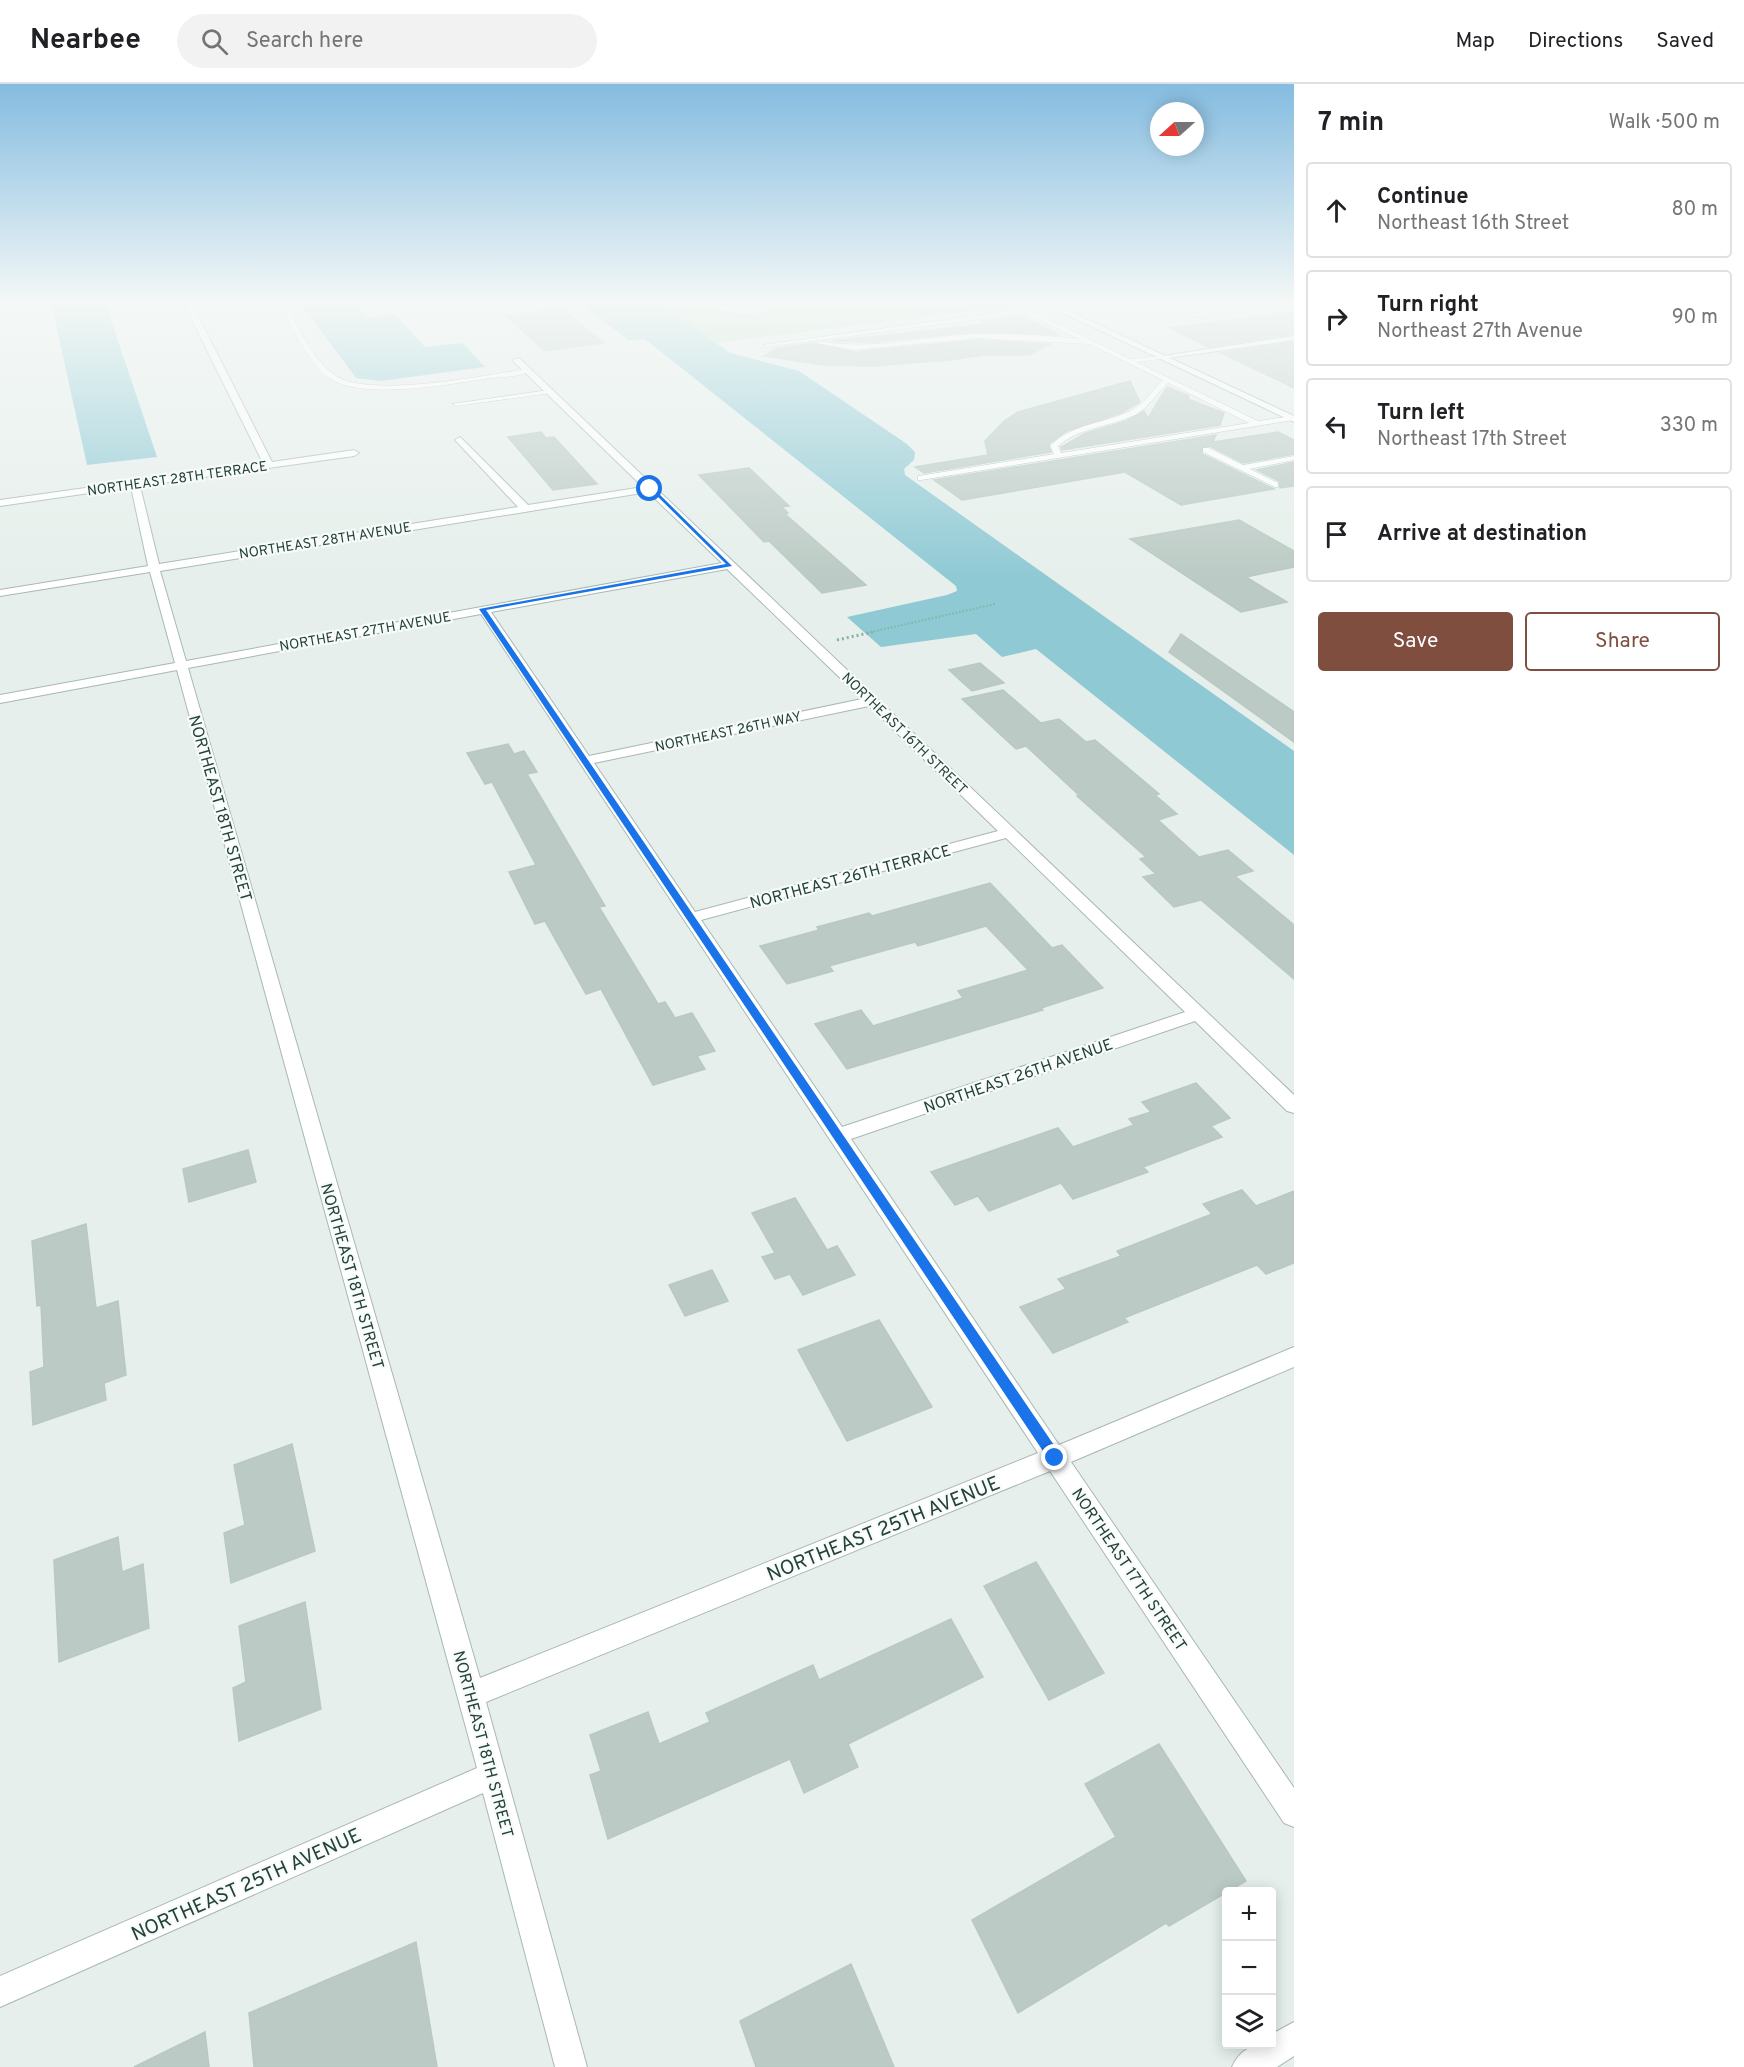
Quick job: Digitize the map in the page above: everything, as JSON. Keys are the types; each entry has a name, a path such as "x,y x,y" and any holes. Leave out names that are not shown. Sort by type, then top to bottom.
{"street":[{"path":"234,395 269,465"},
{"name":"NORTHEAST 16TH STREET","path":"552,395 1294,1106"},
{"path":"1242,395 1293,418"},
{"path":"460,440 525,508"},
{"name":"NORTHEAST 28TH TERRACE","path":"0,504 354,453"},
{"name":"NORTHEAST 18TH STREET","path":"135,484 154,568 180,665 471,1695 571,2067"},
{"name":"NORTHEAST 28TH AVENUE","path":"0,593 650,489"},
{"name":"NORTHEAST 27TH AVENUE","path":"0,699 730,565"},
{"name":"NORTHEAST 17TH STREET","path":"483,609 1294,1813"},
{"name":"NORTHEAST 26TH WAY","path":"585,761 872,701"},
{"name":"NORTHEAST 26TH TERRACE","path":"691,918 1009,833"},
{"name":"NORTHEAST 26TH AVENUE","path":"838,1136 1198,1014"},
{"name":"NORTHEAST 25TH AVENUE","path":"471,1695 1055,1458 1294,1357"},
{"name":"NORTHEAST 25TH AVENUE","path":"0,1992 492,1775"},
{"path":"1248,2067 1294,2038"}],"lane":[{"path":"456,404 529,395"},
{"path":"1059,456 1054,446 1064,436 1083,427 1123,416 1143,407 1155,395"},
{"path":"1198,395 1258,424"},
{"path":"921,478 1293,418"},
{"path":"1206,450 1275,485"},
{"path":"1242,468 1294,458"}],"path":[{"path":"864,634 995,604"}],"water":[{"path":"71,395 136,395 157,457 87,465"},
{"path":"715,395 834,395 907,444 915,452 914,460 904,469 905,475 1294,751 1294,855 1036,649 1002,657 976,634 881,647 847,617 947,595 957,591 956,586"}],"building":[{"path":"1081,395 1136,395 1140,402 1121,413 1067,431 1049,444 1051,452 924,473 915,467 988,455 985,441 1004,421 1018,412"},
{"path":"1162,395 1185,395 1189,396 1188,399 1224,413 1220,425 1062,450 1061,447 1086,433 1126,421 1144,411 1148,418"},
{"path":"541,432 546,438 554,437 597,484 553,490 508,437"},
{"path":"1278,432 1294,440 1294,454 1243,463 1210,446 1201,448 1202,454 1274,489 1181,505 1125,472 962,500 934,480 1216,435 1213,442"},
{"path":"1294,462 1294,486 1280,488 1279,481 1257,470"},
{"path":"749,468 789,506 782,507 788,513 785,514 866,585 822,593 769,541 764,542 699,475"},
{"path":"1239,520 1294,551 1294,567 1246,577 1287,602 1241,612 1130,539"},
{"path":"1181,634 1294,712 1294,742 1169,652"},
{"path":"980,663 1004,683 972,691 949,670"},
{"path":"1003,690 1041,723 1059,719 1086,742 1095,740 1159,794 1155,795 1177,814 1158,820 1199,857 1228,850 1253,871 1235,876 1294,925 1294,979 1201,900 1174,907 1143,877 1156,874 1140,859 1146,857 1077,796 1080,796 1026,746 1016,749 962,699"},
{"path":"508,744 514,754 524,751 537,772 527,774 605,906 599,907 658,1004 665,1002 675,1018 692,1013 715,1051 697,1056 705,1069 653,1085 601,989 586,994 545,921 535,924 509,872 536,865 492,782 485,784 467,753"},
{"path":"990,883 1052,948 1062,945 1103,988 1041,1008 1043,1010 847,1069 815,1024 861,1010 873,1026 963,998 958,991 1028,970 986,926 918,946 915,942 829,966 833,971 787,984 760,946 819,930 817,927 869,913 872,916"},
{"path":"1196,1083 1230,1118 1211,1126 1222,1137 1143,1167 1148,1172 1073,1199 1061,1183 989,1211 978,1196 955,1205 931,1172 1058,1128 1073,1147 1134,1125 1129,1119 1151,1112 1142,1102"},
{"path":"248,1150 256,1182 189,1202 183,1169"},
{"path":"1242,1190 1256,1206 1294,1191 1294,1263 1266,1274 1257,1265 1124,1318 1128,1322 1053,1353 1020,1307 1066,1289 1058,1279 1121,1256 1117,1251 1212,1214 1203,1204"},
{"path":"795,1198 827,1250 837,1246 855,1275 803,1295 790,1274 775,1279 762,1257 775,1253 752,1213"},
{"path":"86,1224 96,1308 118,1301 126,1375 104,1383 106,1400 33,1425 30,1372 44,1367 41,1305 37,1306 32,1241"},
{"path":"712,1270 728,1301 685,1316 669,1285"},
{"path":"879,1320 932,1407 847,1441 798,1350"},
{"path":"292,1444 315,1551 231,1583 224,1533 245,1525 234,1465"},
{"path":"118,1537 122,1572 143,1564 149,1628 59,1662 54,1560"},
{"path":"1036,1562 1104,1673 1049,1700 984,1586"},
{"path":"305,1602 321,1709 239,1741 233,1688 246,1682 239,1626"},
{"path":"951,1619 983,1677 848,1744 858,1767 804,1793 790,1759 608,1839 590,1775 601,1771 590,1735 648,1712 659,1744 710,1722 706,1713 813,1665 819,1680"},
{"path":"1159,1744 1246,1881 1236,1887 1222,1887 1222,1895 1169,1926 1166,1923 1018,2013 972,1920 1116,1837 1085,1784"},
{"path":"416,1942 437,2067 254,2067 249,2013"},
{"path":"851,1964 894,2067 756,2067 740,2021"},
{"path":"205,2032 209,2067 134,2067"}],"route":[{"path":"650,489 730,565 483,609 1055,1458"}]}
